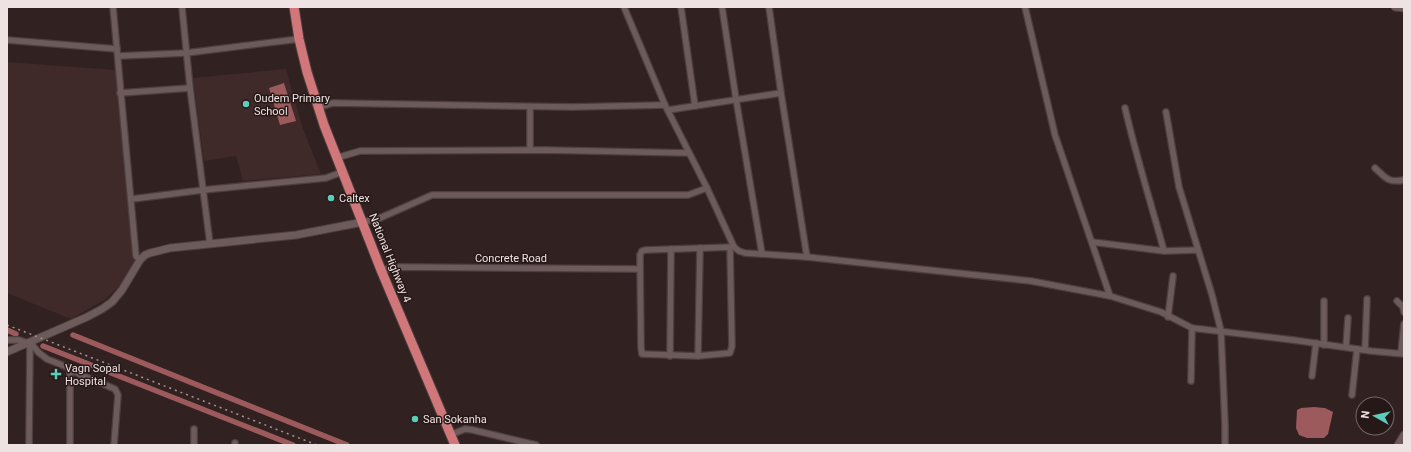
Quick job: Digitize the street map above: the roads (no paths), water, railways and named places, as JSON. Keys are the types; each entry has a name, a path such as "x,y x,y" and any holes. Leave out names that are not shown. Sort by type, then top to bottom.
{"highway":[{"name":"National Highway 4","path":"294,7 299,39 317,108 336,158 455,445"}],"street":[{"path":"113,7 120,93 132,199 136,256 140,260"},
{"path":"182,7 190,88 210,244"},
{"path":"624,7 666,108 707,188 732,247 730,353 698,356 644,355 641,352 640,255 642,251 645,250 732,247 745,253 808,257 1031,280 1110,296 1161,312 1168,317 1192,328 1365,350 1403,353 1404,324"},
{"path":"681,7 695,106"},
{"path":"722,7 762,254"},
{"path":"769,7 781,93 808,257"},
{"path":"1025,7 1055,135 1110,296"},
{"path":"1395,7 1404,8"},
{"path":"118,56 186,53 299,39"},
{"path":"7,40 117,49"},
{"path":"120,93 190,88"},
{"path":"317,108 333,103 666,108 695,106 781,93"},
{"path":"530,107 530,150"},
{"path":"1125,108 1136,156 1164,251"},
{"path":"1166,112 1179,187 1221,331 1225,445"},
{"path":"336,158 360,152 530,150 689,153"},
{"path":"1375,168 1390,180 1404,180"},
{"path":"132,199 203,190 326,178 342,172"},
{"path":"7,352 87,317 112,302 122,290 140,260 150,252 170,248 296,235 363,222 380,218 432,195 688,196 707,188"},
{"path":"1092,242 1164,251 1198,250"},
{"path":"698,356 700,248"},
{"path":"670,356 671,249"},
{"name":"Concrete Road","path":"382,270 400,267 640,269"},
{"path":"1168,317 1173,276"},
{"path":"1365,350 1367,299"},
{"path":"1324,301 1324,344"},
{"path":"1396,301 1403,307 1404,312"},
{"path":"1346,347 1348,318"},
{"path":"1191,381 1192,328"},
{"path":"7,340 29,342 47,359 115,388 118,395 114,445"},
{"path":"29,342 29,445"},
{"path":"1312,376 1316,344"},
{"path":"1352,395 1357,349"},
{"path":"70,370 70,445"},
{"path":"194,429 194,445"},
{"path":"450,435 465,429 536,445"},
{"path":"1398,445 1404,435"}],"waterway":[{"path":"7,330 16,334"},
{"path":"73,335 347,445"},
{"path":"43,346 293,445"}],"railway":[{"path":"7,325 317,445"}],"place":[{"name":"Oudem Primary School","path":"246,104"},
{"name":"Caltex","path":"331,198"},
{"name":"Vagn Sopal Hospital","path":"56,374"},
{"name":"San Sokanha","path":"415,419"}]}
